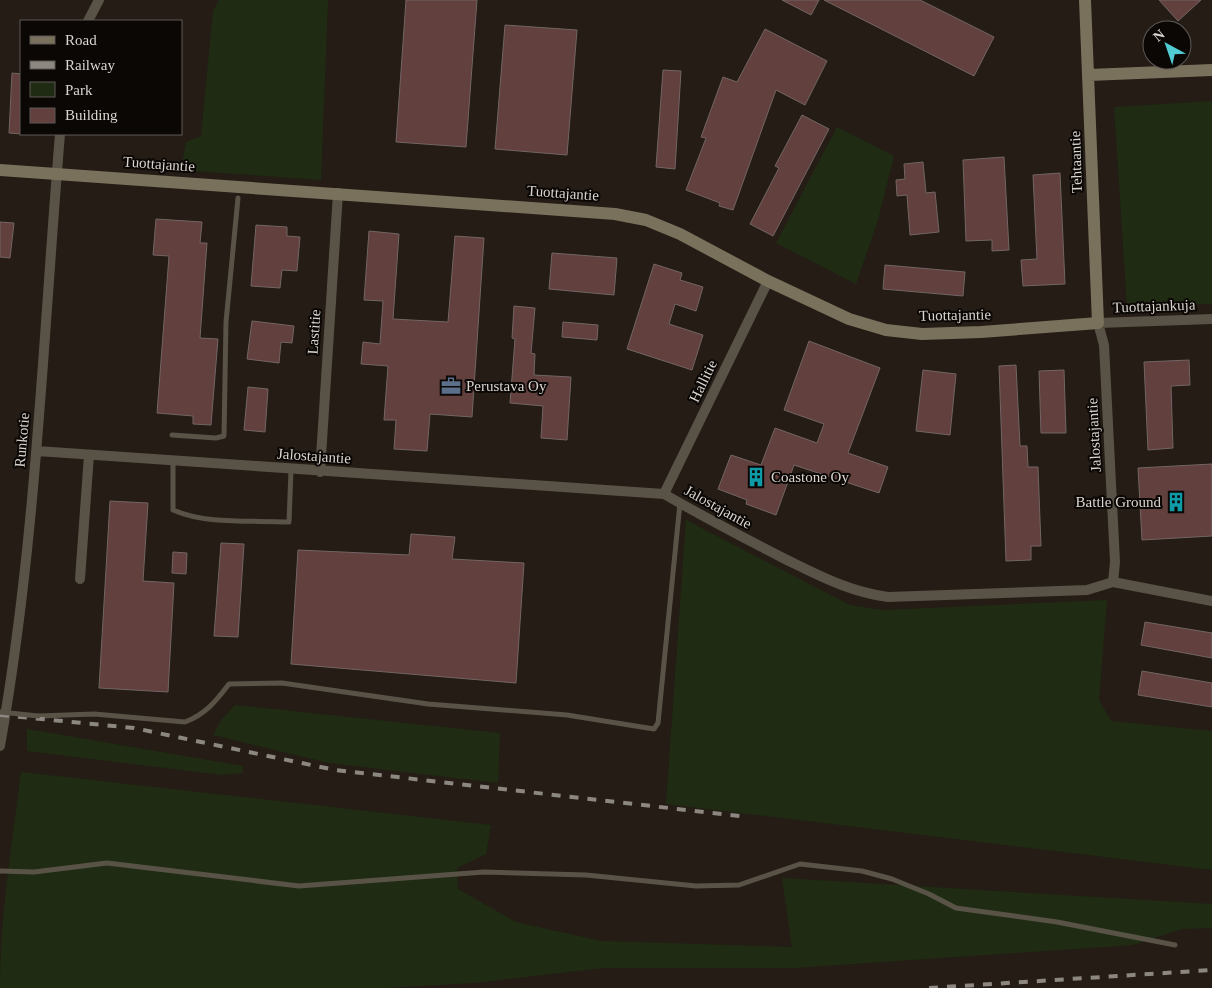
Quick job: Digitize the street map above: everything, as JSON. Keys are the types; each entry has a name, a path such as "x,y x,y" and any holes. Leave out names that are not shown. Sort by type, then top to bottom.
{"street":[{"path":"89,20 99,0"},
{"name":"Tehtaantie","path":"1085,0 1098,323"},
{"path":"1089,75 1212,70"},
{"name":"Runkotie","path":"0,746 10,689 37,451 60,135"},
{"name":"Tuottajantie","path":"0,170 615,214 646,220 680,234 768,281 849,319 886,330 922,334 981,332 1098,323"},
{"name":"Lastitie","path":"320,472 338,193"},
{"name":"Hallitie","path":"664,494 768,281"},
{"name":"Tuottajankuja","path":"1098,323 1212,319"},
{"name":"Jalostajantie","path":"37,451 320,472 664,494 740,536 843,588 866,594 888,598 1087,590 1113,582 1115,562 1104,345 1098,323"},
{"path":"80,579 89,455"},
{"path":"1113,582 1212,601"}],"lane":[{"path":"172,435 216,438 224,436 226,322 238,198"},
{"path":"173,461 173,510 187,516 232,520 289,522 291,470"},
{"path":"0,712 38,716 94,714 185,722 198,717 211,708 229,684 282,683 428,704 567,715 654,729 658,723 680,503"},
{"path":"0,872 34,872 107,862 299,886 484,872 586,875 696,886 739,885 800,864 862,871 892,879 929,894 956,908 1057,922 1176,945"}],"green space":[{"path":"219,0 328,0 321,180 181,170 186,142 201,136 213,11"},
{"path":"1212,101 1212,304 1127,306 1114,107"},
{"path":"837,127 894,156 878,220 856,284 776,243"},
{"path":"686,520 850,605 883,610 1107,600 1099,700 1111,721 1212,731 1212,870 666,804"},
{"path":"235,705 500,733 498,783 329,763 213,735 222,719"},
{"path":"27,729 243,766 243,773 223,775 27,751"},
{"path":"21,772 491,825 486,854 457,868 458,889 516,922 601,941 792,947 782,878 1212,904 1212,928 1182,929 1133,945 794,968 603,968 474,983 386,988 0,988 4,907"}],"building":[{"path":"406,0 477,0 466,147 396,142"},
{"path":"782,0 819,0 811,15"},
{"path":"824,0 920,0 994,37 974,76"},
{"path":"1159,0 1201,0 1179,20"},
{"path":"505,25 577,30 567,155 495,149"},
{"path":"765,29 827,61 805,105 776,90 733,210 719,206 720,203 686,190 706,138 701,137 723,77 737,82"},
{"path":"663,70 681,71 675,169 656,167"},
{"path":"12,73 20,74 20,134 9,133"},
{"path":"802,115 829,129 773,236 750,224 779,168 775,166"},
{"path":"1004,157 1009,250 992,251 992,240 966,241 963,160"},
{"path":"923,162 926,193 935,192 939,232 910,235 907,195 897,196 896,180 905,179 904,164"},
{"path":"1060,173 1065,284 1023,286 1021,260 1037,259 1033,175"},
{"path":"156,219 202,222 200,243 207,243 200,338 218,339 211,425 193,424 193,416 157,413 169,256 153,255"},
{"path":"0,222 14,223 10,258 0,257"},
{"path":"256,225 287,227 287,236 300,237 297,271 282,270 280,288 251,286"},
{"path":"369,231 399,234 393,319 448,322 455,236 484,238 472,417 430,414 427,451 394,449 396,420 384,420 388,366 361,364 363,342 380,344 383,301 364,300"},
{"path":"552,253 617,258 614,295 549,289"},
{"path":"654,264 682,273 680,280 703,287 696,311 675,304 669,324 703,335 692,370 627,349"},
{"path":"885,265 965,272 963,296 883,289"},
{"path":"514,306 535,308 531,353 535,354 534,375 571,377 567,440 541,438 543,406 510,403 515,339 512,338"},
{"path":"252,321 294,326 292,343 281,342 279,363 247,359"},
{"path":"563,322 598,325 597,340 562,337"},
{"path":"809,341 880,368 848,453 888,467 879,493 794,465 776,515 746,504 747,500 718,489 731,455 761,465 775,428 817,443 824,424 784,410"},
{"path":"1189,360 1190,385 1171,386 1173,448 1148,450 1144,362"},
{"path":"1016,365 1020,446 1027,446 1028,467 1038,467 1041,546 1031,546 1031,560 1006,561 999,366"},
{"path":"923,370 956,374 950,435 916,431"},
{"path":"1064,370 1066,433 1041,433 1039,371"},
{"path":"248,387 268,389 265,432 244,430"},
{"name":"Battle Ground","path":"1212,464 1212,536 1142,540 1138,468"},
{"path":"110,501 148,503 143,581 174,583 168,692 99,688"},
{"path":"411,534 455,537 452,559 524,563 516,683 291,664 298,550 409,555"},
{"path":"221,543 244,544 238,637 214,636"},
{"path":"173,552 187,553 186,574 172,573"},
{"path":"1145,622 1212,633 1212,658 1141,645"},
{"path":"1142,671 1212,683 1212,707 1138,695"}],"railway":[{"path":"0,715 134,728 335,770 748,817"},
{"path":"929,988 1212,970"}],"place":[{"name":"Perustava Oy","path":"451,386"},
{"name":"Coastone Oy","path":"756,477"},
{"name":"Battle Ground","path":"1176,502"}]}
